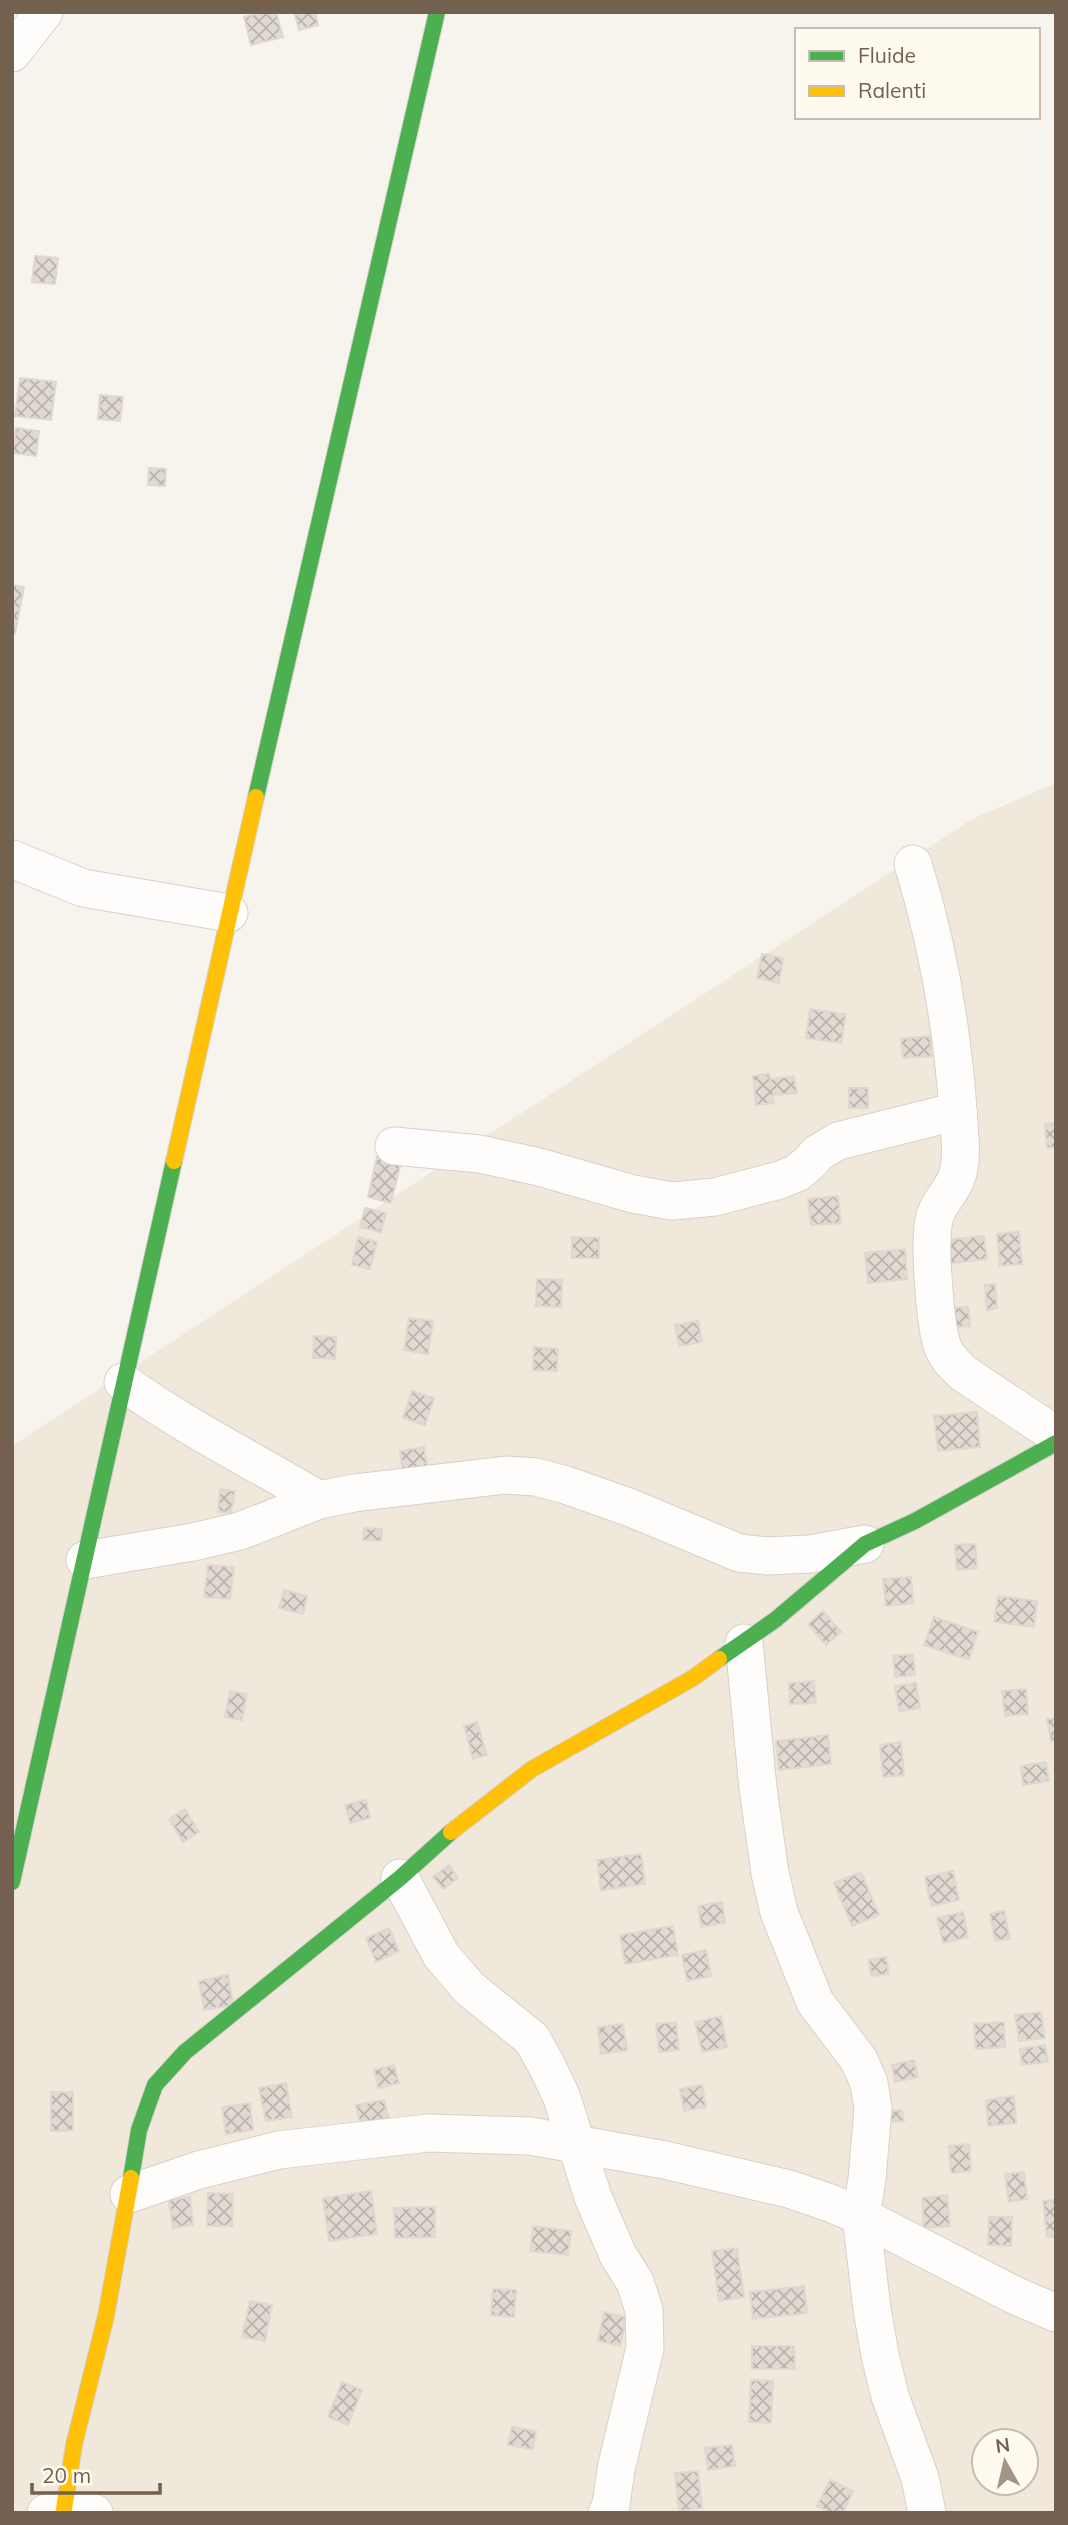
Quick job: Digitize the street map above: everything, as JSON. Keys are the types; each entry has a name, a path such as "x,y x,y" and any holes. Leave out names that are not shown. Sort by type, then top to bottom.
{"street":[{"path":"12,53 44,12"},
{"path":"12,1882 229,913 437,12"},
{"path":"12,859 83,888 229,913"},
{"path":"913,864 926,906 950,1022 958,1111 960,1161 956,1180 935,1216 932,1236 938,1328 950,1361 963,1373 1056,1435"},
{"path":"394,1146 480,1154 539,1167 633,1194 671,1200 715,1197 780,1180 797,1173 818,1153 838,1141 958,1111"},
{"path":"123,1382 164,1412 319,1500"},
{"path":"85,1560 193,1542 240,1531 319,1500 354,1493 506,1475 526,1476 566,1485 631,1508 739,1553 767,1556 810,1554 865,1544 915,1521 1056,1443"},
{"path":"68,2512 74,2445 106,2316 139,2130 155,2085 185,2052 208,2032 400,1878 463,1821 532,1769 638,1711 744,1643 865,1544"},
{"path":"744,1643 758,1788 770,1873 779,1912 815,2002 859,2060 869,2083 873,2108 862,2216 880,2355 890,2396 920,2478 927,2513"},
{"path":"400,1878 442,1955 469,1988 532,2039 562,2098 593,2197 618,2255 635,2282 644,2310 645,2348 616,2469 613,2510"},
{"path":"129,2194 199,2170 279,2150 428,2133 530,2136 665,2160 789,2189 862,2216 1014,2295 1056,2313"}],"shaded area":[{"path":"1056,783 1056,2513 12,2513 12,1446 972,819"}],"building":[{"path":"262,12 276,12 283,37 251,45 244,17"},
{"path":"294,12 315,12 318,25 299,30"},
{"path":"35,256 58,258 55,284 32,282"},
{"path":"20,378 56,382 51,420 15,416"},
{"path":"100,395 123,397 120,421 98,419"},
{"path":"16,428 39,431 36,456 12,453"},
{"path":"149,468 166,469 165,486 148,485"},
{"path":"12,585 24,587 15,634 12,634"},
{"path":"762,954 783,958 779,983 757,978"},
{"path":"810,1009 846,1014 841,1043 806,1038"},
{"path":"930,1036 932,1056 903,1058 901,1039"},
{"path":"769,1074 770,1079 794,1076 797,1093 773,1095 774,1103 756,1105 753,1076"},
{"path":"849,1088 868,1088 868,1108 849,1108"},
{"path":"1056,1123 1056,1147 1047,1148 1045,1124"},
{"path":"377,1157 401,1162 391,1203 368,1197"},
{"path":"838,1196 841,1223 811,1225 808,1199"},
{"path":"365,1208 386,1213 381,1232 360,1227"},
{"path":"1019,1232 1022,1264 1000,1266 997,1234"},
{"path":"984,1236 987,1259 947,1264 945,1240"},
{"path":"358,1237 377,1242 370,1269 352,1265"},
{"path":"572,1237 599,1238 599,1258 572,1258"},
{"path":"905,1249 907,1279 868,1283 865,1253"},
{"path":"537,1279 562,1280 561,1307 536,1306"},
{"path":"995,1284 997,1308 987,1310 985,1285"},
{"path":"968,1307 970,1326 956,1327 954,1308"},
{"path":"409,1318 433,1321 428,1354 404,1350"},
{"path":"698,1321 702,1342 679,1346 675,1325"},
{"path":"314,1336 336,1337 335,1359 313,1358"},
{"path":"534,1347 558,1349 557,1371 533,1370"},
{"path":"412,1391 434,1398 425,1425 403,1418"},
{"path":"977,1412 980,1447 938,1451 934,1416"},
{"path":"424,1447 428,1470 403,1473 400,1451"},
{"path":"220,1489 235,1491 231,1513 218,1512"},
{"path":"364,1528 382,1529 381,1541 363,1540"},
{"path":"975,1544 977,1568 957,1570 955,1545"},
{"path":"208,1565 234,1567 230,1599 204,1597"},
{"path":"911,1577 913,1603 886,1606 883,1579"},
{"path":"284,1590 307,1596 303,1614 279,1608"},
{"path":"998,1596 1037,1601 1034,1627 994,1622"},
{"path":"823,1611 841,1632 826,1645 808,1624"},
{"path":"934,1617 978,1632 969,1660 924,1645"},
{"path":"913,1654 915,1675 895,1677 893,1656"},
{"path":"814,1681 816,1703 790,1704 789,1683"},
{"path":"916,1683 920,1708 899,1711 895,1686"},
{"path":"1026,1689 1028,1714 1005,1716 1002,1691"},
{"path":"230,1691 247,1694 242,1720 225,1717"},
{"path":"1056,1718 1056,1740 1051,1741 1047,1719"},
{"path":"477,1722 487,1755 473,1759 464,1726"},
{"path":"828,1735 831,1764 779,1770 776,1741"},
{"path":"901,1742 904,1775 883,1777 880,1745"},
{"path":"1046,1762 1049,1781 1023,1785 1021,1766"},
{"path":"366,1800 370,1818 350,1823 345,1805"},
{"path":"185,1809 199,1832 183,1842 169,1819"},
{"path":"641,1854 645,1884 601,1890 597,1860"},
{"path":"449,1865 458,1878 443,1889 433,1877"},
{"path":"953,1871 959,1900 931,1906 925,1877"},
{"path":"861,1872 879,1915 852,1926 834,1883"},
{"path":"722,1902 725,1923 701,1927 698,1906"},
{"path":"1004,1911 1010,1939 995,1941 990,1914"},
{"path":"963,1912 968,1937 943,1943 937,1918"},
{"path":"673,1926 678,1955 625,1964 620,1935"},
{"path":"389,1928 399,1951 376,1962 366,1938"},
{"path":"706,1950 711,1976 687,1981 682,1955"},
{"path":"886,1957 889,1974 871,1976 869,1960"},
{"path":"228,1975 233,2005 204,2010 199,1981"},
{"path":"1041,2012 1045,2038 1019,2041 1015,2015"},
{"path":"721,2016 727,2047 702,2052 695,2022"},
{"path":"676,2022 679,2050 659,2052 656,2024"},
{"path":"1004,2022 1005,2047 976,2049 974,2024"},
{"path":"623,2024 627,2050 601,2054 598,2027"},
{"path":"1045,2045 1048,2062 1022,2065 1020,2049"},
{"path":"914,2060 918,2077 895,2082 892,2065"},
{"path":"394,2065 399,2083 378,2088 374,2070"},
{"path":"286,2083 292,2117 266,2121 259,2088"},
{"path":"702,2085 706,2107 684,2111 680,2089"},
{"path":"51,2092 73,2092 73,2130 51,2131"},
{"path":"1014,2096 1016,2123 988,2126 986,2100"},
{"path":"384,2100 389,2119 360,2124 356,2105"},
{"path":"250,2103 253,2130 226,2134 222,2107"},
{"path":"902,2110 904,2121 891,2122 890,2111"},
{"path":"969,2144 971,2171 951,2173 949,2146"},
{"path":"1024,2172 1027,2199 1009,2202 1005,2174"},
{"path":"371,2191 377,2234 329,2241 323,2198"},
{"path":"208,2193 233,2194 232,2226 207,2226"},
{"path":"947,2195 950,2226 924,2228 922,2198"},
{"path":"190,2197 193,2225 173,2228 169,2200"},
{"path":"1056,2200 1056,2237 1047,2237 1043,2201"},
{"path":"435,2207 435,2237 395,2238 394,2208"},
{"path":"989,2217 1012,2217 1011,2246 988,2245"},
{"path":"533,2226 571,2231 568,2255 530,2251"},
{"path":"737,2248 744,2297 719,2301 712,2251"},
{"path":"804,2286 807,2313 753,2319 750,2292"},
{"path":"493,2289 516,2290 514,2317 491,2315"},
{"path":"250,2301 272,2305 265,2341 242,2337"},
{"path":"604,2312 627,2318 620,2346 598,2341"},
{"path":"752,2346 794,2346 795,2369 752,2369"},
{"path":"751,2380 773,2381 771,2423 749,2422"},
{"path":"342,2382 362,2390 348,2425 328,2417"},
{"path":"512,2427 536,2431 533,2449 508,2445"},
{"path":"732,2445 735,2466 708,2470 705,2448"},
{"path":"698,2471 702,2508 679,2511 675,2473"},
{"path":"830,2480 853,2491 843,2513 831,2513 817,2506"}],"traffic: fast":[{"path":"256,797 437,12"},
{"path":"12,1882 174,1161"},
{"path":"719,1659 775,1620 865,1544 915,1521 1056,1443"},
{"path":"131,2178 139,2130 155,2085 185,2052 400,1878 451,1832"}],"traffic: slow":[{"path":"174,1161 256,797"},
{"path":"451,1832 532,1769 693,1678 719,1659"},
{"path":"64,2509 74,2445 106,2316 131,2178"}]}
